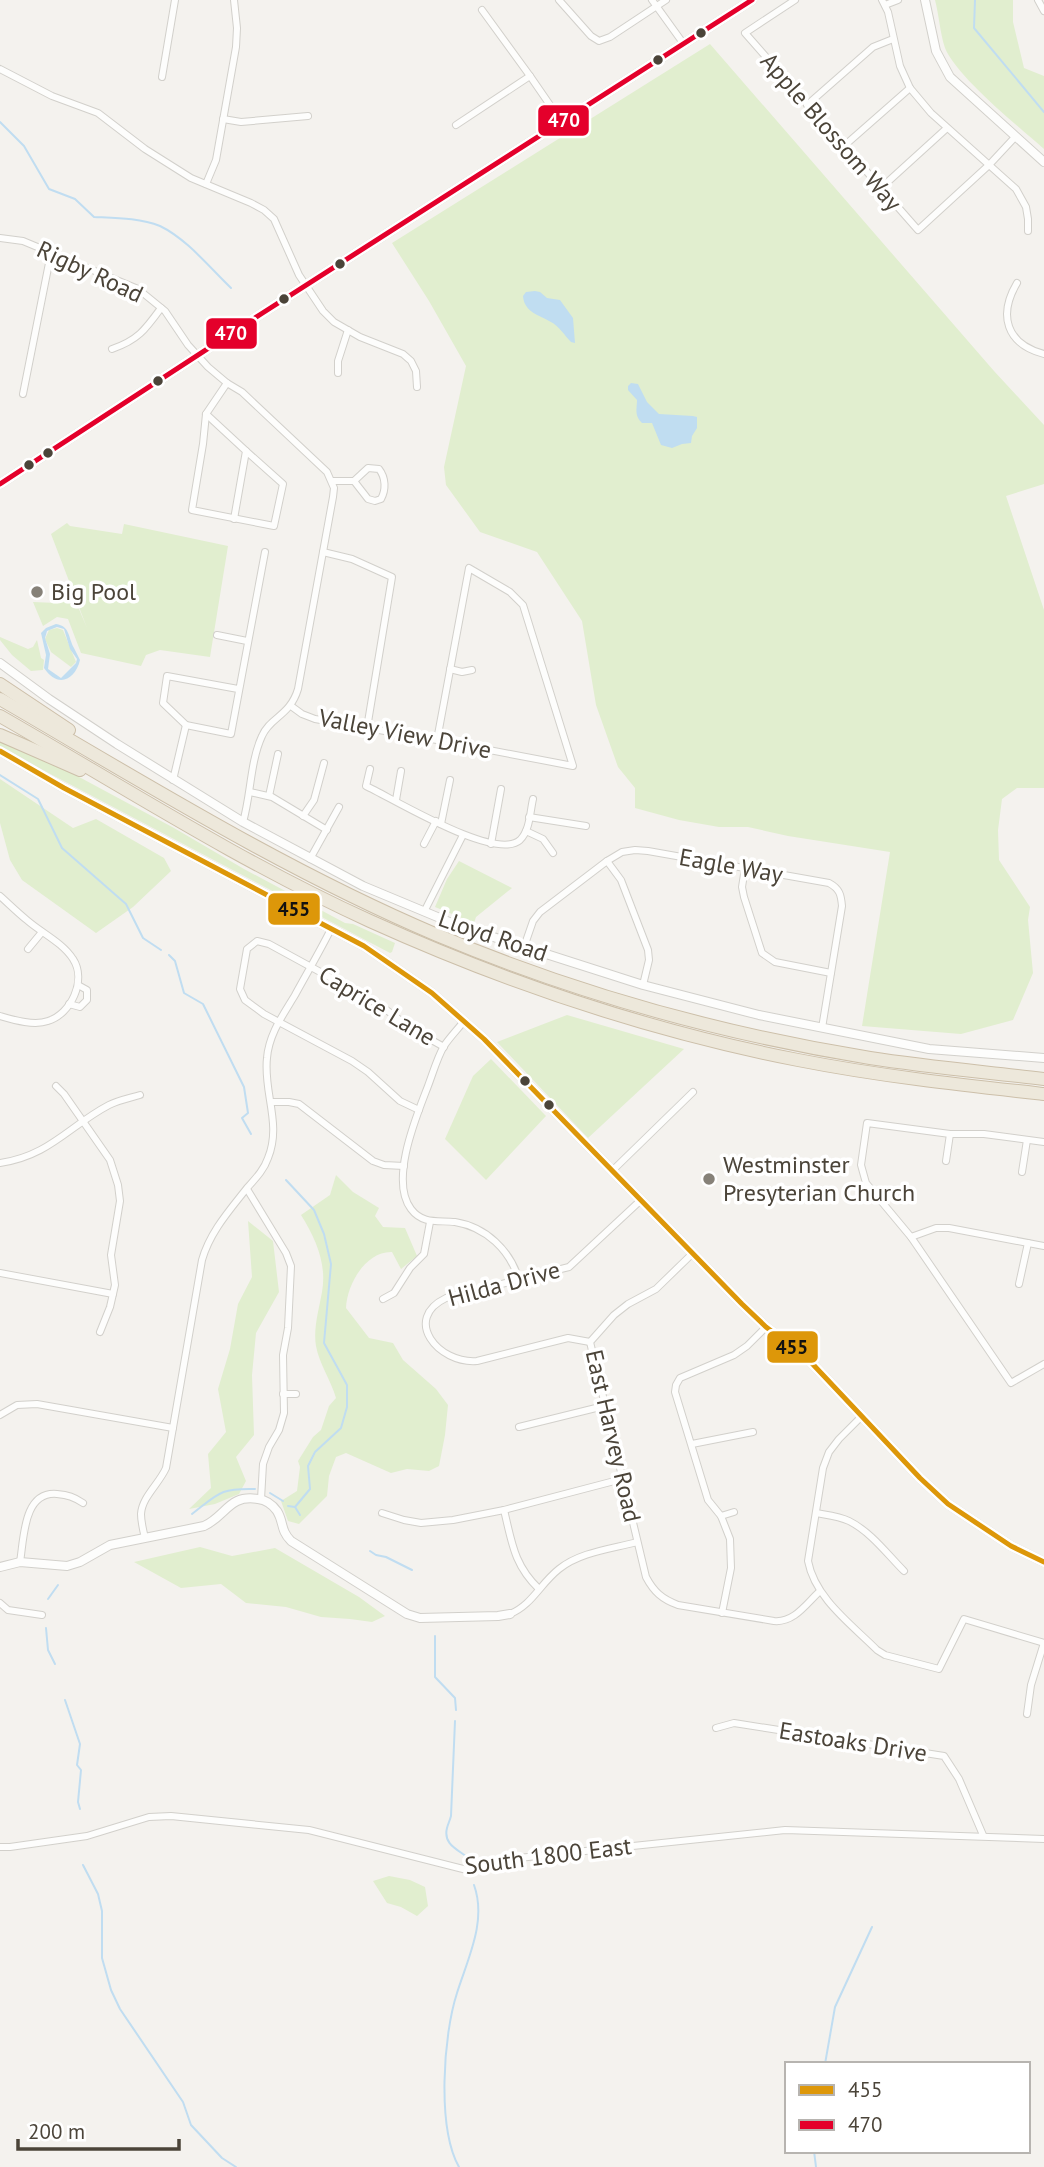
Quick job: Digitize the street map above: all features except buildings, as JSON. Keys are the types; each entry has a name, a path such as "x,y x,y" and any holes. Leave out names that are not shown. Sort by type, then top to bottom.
{"highway":[{"path":"0,684 159,791"},
{"path":"0,699 265,852 357,899 460,944 580,988 695,1021 795,1045 910,1064 1044,1079"},
{"path":"0,716 264,868 368,920 472,964 602,1011 687,1035 801,1061 908,1079 1044,1094"},
{"path":"0,735 98,778 165,812"}],"main road":[{"path":"0,484 751,0"}],"street":[{"path":"162,77 175,0"},
{"path":"206,184 216,160 236,47 234,0"},
{"path":"559,0 591,36 599,41 610,37 655,3 666,0"},
{"name":"Apple Blossom Way","path":"795,0 745,33 918,230 989,166"},
{"path":"898,0 884,3 900,66 910,88 926,108 1020,195 1028,214 1028,231"},
{"path":"925,0 936,51 946,71 961,88 1044,162"},
{"path":"1038,0 1044,11"},
{"path":"655,3 683,43"},
{"path":"482,10 561,121"},
{"path":"807,105 873,47 893,39"},
{"path":"0,69 52,96 98,113 145,149 191,178 251,203 274,219 305,285 323,311 334,322 360,337 411,361 416,371 417,387"},
{"path":"456,125 530,76"},
{"path":"844,146 910,88"},
{"path":"223,119 241,122 308,116"},
{"path":"881,188 947,128"},
{"path":"989,166 1016,136"},
{"name":"Rigby Road","path":"0,238 23,241 138,289 170,317 197,356 281,428 327,472 332,481"},
{"path":"23,394 51,253"},
{"path":"1017,283 1006,305 1008,324 1026,346 1044,354"},
{"path":"112,349 131,342 161,308"},
{"path":"338,373 338,361 348,330"},
{"path":"206,414 283,484 274,526 192,510 206,414 227,383"},
{"path":"234,519 246,451"},
{"path":"291,706 298,689 323,552 333,497 332,481 354,481 368,468 379,469 385,488 381,499 372,501 354,481"},
{"path":"239,689 167,676 163,703 186,725 231,734 265,552"},
{"path":"323,552 352,559 393,577 367,728"},
{"name":"Valley View Drive","path":"250,792 263,732 291,706 315,719 573,766 523,605 510,592 468,568 450,669"},
{"path":"217,635 247,641"},
{"name":"Lloyd Road","path":"0,663 49,699 243,822 363,886 425,912 524,947 715,1005 929,1049 1044,1058"},
{"path":"437,740 450,669 462,672 472,670"},
{"path":"173,779 186,725"},
{"path":"0,751 64,788 364,946 433,994 464,1021 766,1326 806,1357 920,1478 948,1504 1010,1546 1044,1562"},
{"path":"269,796 278,754"},
{"path":"303,816 314,800 324,763"},
{"path":"370,769 366,786 463,835 491,844 512,845 520,840 527,831 533,799"},
{"path":"396,800 401,771"},
{"path":"424,844 439,823 450,780"},
{"path":"491,844 501,789"},
{"path":"243,822 250,792 269,796 327,830"},
{"path":"310,859 339,807"},
{"path":"529,817 586,826"},
{"path":"527,831 543,839 553,853"},
{"path":"425,912 463,835"},
{"name":"Eagle Way","path":"524,947 533,921 540,912 622,852 635,850 829,883 837,888 841,895 842,906 821,1028"},
{"path":"607,861 621,880 648,950 649,960 643,985"},
{"path":"745,868 742,887 762,953 775,962 831,972"},
{"path":"0,896 68,952 79,974 78,985 69,1004 49,1021 32,1022 0,1016"},
{"path":"145,1538 141,1516 143,1505 166,1468 206,1245 261,1172 272,1147 274,1121 267,1060 269,1047 279,1022 331,929"},
{"path":"29,949 42,932"},
{"name":"Caprice Lane","path":"279,1022 245,1000 240,989 247,949 257,941 269,944 377,1003 412,1029 444,1046"},
{"path":"69,1004 80,1007 87,1000 87,990 78,985"},
{"path":"464,1021 444,1046 405,1149 405,1194 411,1209 429,1222 452,1221 488,1234 514,1264 519,1280"},
{"path":"279,1022 352,1061 400,1101 419,1110"},
{"path":"56,1086 110,1160 118,1185 120,1200 111,1255 115,1285 100,1332"},
{"path":"612,1171 693,1092"},
{"path":"0,1163 29,1157 107,1106 140,1095"},
{"path":"271,1102 299,1104 373,1161 384,1165 404,1166"},
{"path":"1044,1142 867,1123 861,1156 862,1174 873,1191 911,1237 1011,1383 1044,1364"},
{"path":"946,1161 950,1134"},
{"path":"1022,1172 1027,1140"},
{"path":"247,1189 286,1253 290,1266 288,1328 283,1355 282,1422 263,1464 261,1499"},
{"name":"Hilda Drive","path":"590,1342 568,1338 477,1361 459,1360 435,1346 429,1338 427,1322 429,1310 436,1302 446,1298 569,1267 641,1200"},
{"path":"383,1299 394,1293 410,1268 424,1254 429,1222"},
{"path":"911,1237 936,1228 949,1228 1044,1246"},
{"path":"1019,1284 1028,1243"},
{"name":"East Harvey Road","path":"693,1253 656,1289 614,1315 590,1342 646,1577 663,1600 785,1625 820,1591"},
{"path":"0,1273 113,1294"},
{"path":"722,1614 731,1568 730,1539 721,1516 708,1500 675,1392 676,1385 680,1378 734,1355 766,1326"},
{"path":"283,1394 296,1394"},
{"path":"0,1415 17,1405 37,1404 173,1428"},
{"path":"519,1427 604,1406"},
{"path":"862,1416 829,1452 823,1468 808,1561 811,1576 820,1591 885,1655 939,1669 964,1619 1044,1643 1031,1685 1027,1714"},
{"path":"692,1444 753,1432"},
{"path":"382,1513 421,1523 453,1520 504,1510 622,1479"},
{"path":"20,1562 28,1516 39,1497 54,1493 73,1496 83,1503"},
{"path":"0,1567 20,1562 66,1566 80,1562 110,1545 204,1526 236,1501 246,1498 261,1499 271,1504 276,1511 281,1528 291,1541 407,1614 420,1618 498,1616 522,1609 562,1567 575,1560 637,1542"},
{"path":"504,1510 519,1565 539,1589"},
{"path":"721,1516 734,1512"},
{"path":"816,1513 840,1517 850,1522 867,1534 904,1571"},
{"path":"0,1603 8,1609 42,1615"},
{"name":"Eastoaks Drive","path":"716,1728 734,1723 944,1756 959,1779 983,1835"},
{"name":"South 1800 East","path":"0,1847 93,1834 149,1817 172,1816 309,1830 467,1870 518,1857 785,1830 1044,1839"}],"green space":[{"path":"935,0 1013,0 1013,22 1024,68 1044,76 1044,149 990,101 952,60 943,42"},
{"path":"710,44 1044,425 1044,484 1006,496 1044,610 1044,788 1017,788 1002,799 998,830 999,860 1030,907 1028,920 1033,973 1013,1020 961,1034 862,1026 890,852 748,827 719,827 635,808 635,788 618,767 596,705 582,621 537,552 480,532 446,485 444,467 466,366 392,243"},
{"path":"67,523 70,526 122,534 124,524 228,546 210,657 160,650 146,655 141,666 81,653 68,619 57,617 43,626 33,602 57,603 51,587 71,590 87,628 51,534"},
{"path":"49,630 63,630 76,662 71,667 51,652 45,639"},
{"path":"0,637 28,649 33,647 37,640 41,658 44,660 43,670 31,671 12,655"},
{"path":"0,739 68,771 345,923 395,943 392,952 39,768 0,746"},
{"path":"0,779 73,828 96,819 164,858 171,871 133,907 96,933 22,880 10,860 0,823"},
{"path":"459,861 512,888 476,917 474,923 435,907 447,879"},
{"path":"567,1015 684,1049 588,1138 497,1042"},
{"path":"491,1059 546,1116 486,1180 445,1139 473,1076"},
{"path":"336,1175 353,1192 379,1208 375,1216 383,1227 405,1228 417,1256 401,1269 392,1252 374,1257 354,1279 346,1308 369,1338 393,1343 403,1360 436,1389 448,1405 445,1435 439,1466 429,1471 407,1469 391,1473 346,1453 336,1457 329,1476 327,1496 299,1524 288,1521 281,1501 297,1491 300,1467 298,1461 313,1437 321,1430 329,1406 336,1398 315,1339 323,1282 322,1262 316,1243 301,1215 330,1195"},
{"path":"248,1221 273,1241 279,1292 256,1333 252,1375 254,1435 236,1457 246,1481 239,1494 215,1504 189,1509 211,1488 208,1454 226,1432 218,1389 230,1349 238,1304 252,1277"},
{"path":"200,1547 232,1556 275,1548 359,1597 385,1616 372,1622 321,1617 286,1607 246,1603 221,1584 181,1588 134,1562"},
{"path":"389,1876 410,1880 425,1887 428,1906 417,1916 387,1903 373,1881"}],"water":[{"path":"535,291 547,298 560,300 573,318 575,343 554,324 526,306 523,296 526,292"},
{"path":"631,383 638,384 647,402 659,414 697,417 697,428 691,443 672,448 661,445 652,423 642,423 638,418 637,400 628,390"},
{"path":"61,625 68,633 80,660 70,677 60,680 54,678 44,668 46,655 41,633 46,628","holes":["57,627 64,629 70,649 77,659 61,678 48,669 50,654 45,638 47,631"]}],"waterway":[{"path":"975,0 974,28 1044,112"},
{"path":"0,122 24,146 49,189 75,199 94,217 136,220 160,226 189,246 231,288"},
{"path":"0,775 38,799 62,848 126,904 143,938 161,950"},
{"path":"169,955 175,961 184,993 203,1004 244,1087 248,1113 242,1118 251,1134"},
{"path":"286,1180 314,1210 324,1234 331,1264 324,1343 347,1385 347,1407 341,1428 315,1452 308,1466 310,1489 295,1507 288,1506"},
{"path":"192,1514 220,1493 255,1489"},
{"path":"270,1493 283,1501"},
{"path":"295,1507 300,1515"},
{"path":"370,1551 412,1570"},
{"path":"48,1599 58,1585"},
{"path":"46,1628 48,1650 55,1664"},
{"path":"435,1636 435,1677 455,1698 456,1710"},
{"path":"65,1700 80,1744 77,1765 81,1770 78,1802 80,1809"},
{"path":"455,1721 451,1816 446,1834 452,1846 467,1857"},
{"path":"83,1865 98,1894 102,1911 102,1958 111,1990 120,2009 183,2102 191,2125 222,2158 236,2167"},
{"path":"459,2167 447,2129 444,2082 452,2011 477,1926 474,1885"},
{"path":"825,2062 835,2007 872,1927"},
{"path":"814,2153 816,2167"}],"transit line":[{"name":"470","path":"0,484 752,0"},
{"name":"455","path":"0,751 64,788 364,946 432,993 484,1039 742,1304 766,1327 806,1357 920,1478 948,1504 1011,1546 1044,1562"}],"place":[{"name":"Big Pool","path":"37,592"},
{"name":"Westminster Presyterian Church","path":"709,1179"}]}
